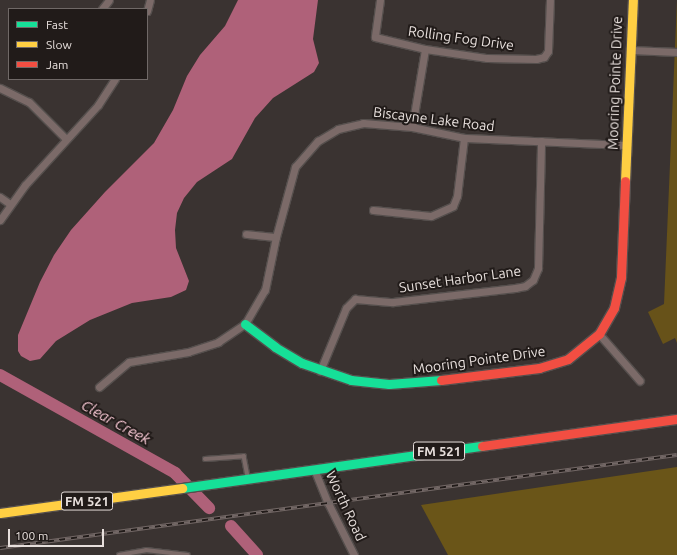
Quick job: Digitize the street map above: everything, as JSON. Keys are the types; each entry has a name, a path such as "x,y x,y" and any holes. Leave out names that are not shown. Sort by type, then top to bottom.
{"street":[{"path":"103,8 109,0"},
{"name":"Rolling Fog Drive","path":"380,0 375,37 425,49 487,58 536,59 544,57 548,51 550,0"},
{"name":"Mooring Pointe Drive","path":"245,324 287,356 320,371 351,380 409,384 539,368 568,359 599,334 614,308 621,276 632,0"},
{"path":"412,128 425,49"},
{"path":"631,50 677,52"},
{"path":"0,220 10,204 66,139 98,105 114,80"},
{"path":"0,88 28,102 66,139"},
{"name":"Biscayne Lake Road","path":"100,387 129,362 188,352 218,342 245,324 265,290 276,237 294,167 318,141 338,129 363,123 412,128 464,138 627,145"},
{"path":"374,210 431,216 453,206 457,196 464,138"},
{"name":"Sunset Harbor Lane","path":"320,371 346,308 355,299 392,302 515,288 525,286 533,280 538,268 542,141"},
{"path":"0,197 10,204"},
{"path":"246,234 276,237"},
{"path":"599,334 640,382"},
{"name":"FM 521","path":"0,513 677,419"},
{"name":"Worth Road","path":"314,469 328,503 354,555"}],"lane":[{"path":"205,459 244,456 249,478"},
{"path":"119,555 147,553 188,555"}],"shaded area":[{"path":"238,0 318,0 313,39 319,63 314,72 273,98 255,118 232,159 197,182 184,198 177,213 175,230 176,248 189,281 186,290 171,297 132,303 90,320 56,341 40,359 30,361 21,356 18,351 18,335 40,282 54,255 71,230 105,192 154,143 173,110 187,76 200,55 225,26"},
{"path":"677,0 677,343 675,338 663,344 648,312 664,304"},
{"path":"677,467 677,555 448,555 421,505"}],"waterway":[{"name":"Clear Creek","path":"0,375 175,473 209,508"},
{"name":"Clear Creek","path":"231,526 257,555"}],"railway":[{"path":"0,548 677,455"}],"traffic: fast":[{"path":"245,324 275,347 302,363 351,380 389,384 441,380"},
{"path":"182,488 482,446"}],"traffic: slow":[{"path":"625,181 633,0"},
{"path":"0,513 182,488"}],"traffic: jam":[{"path":"441,380 539,368 568,359 599,334 614,308 621,277 625,181"},
{"path":"482,446 677,419"}]}
